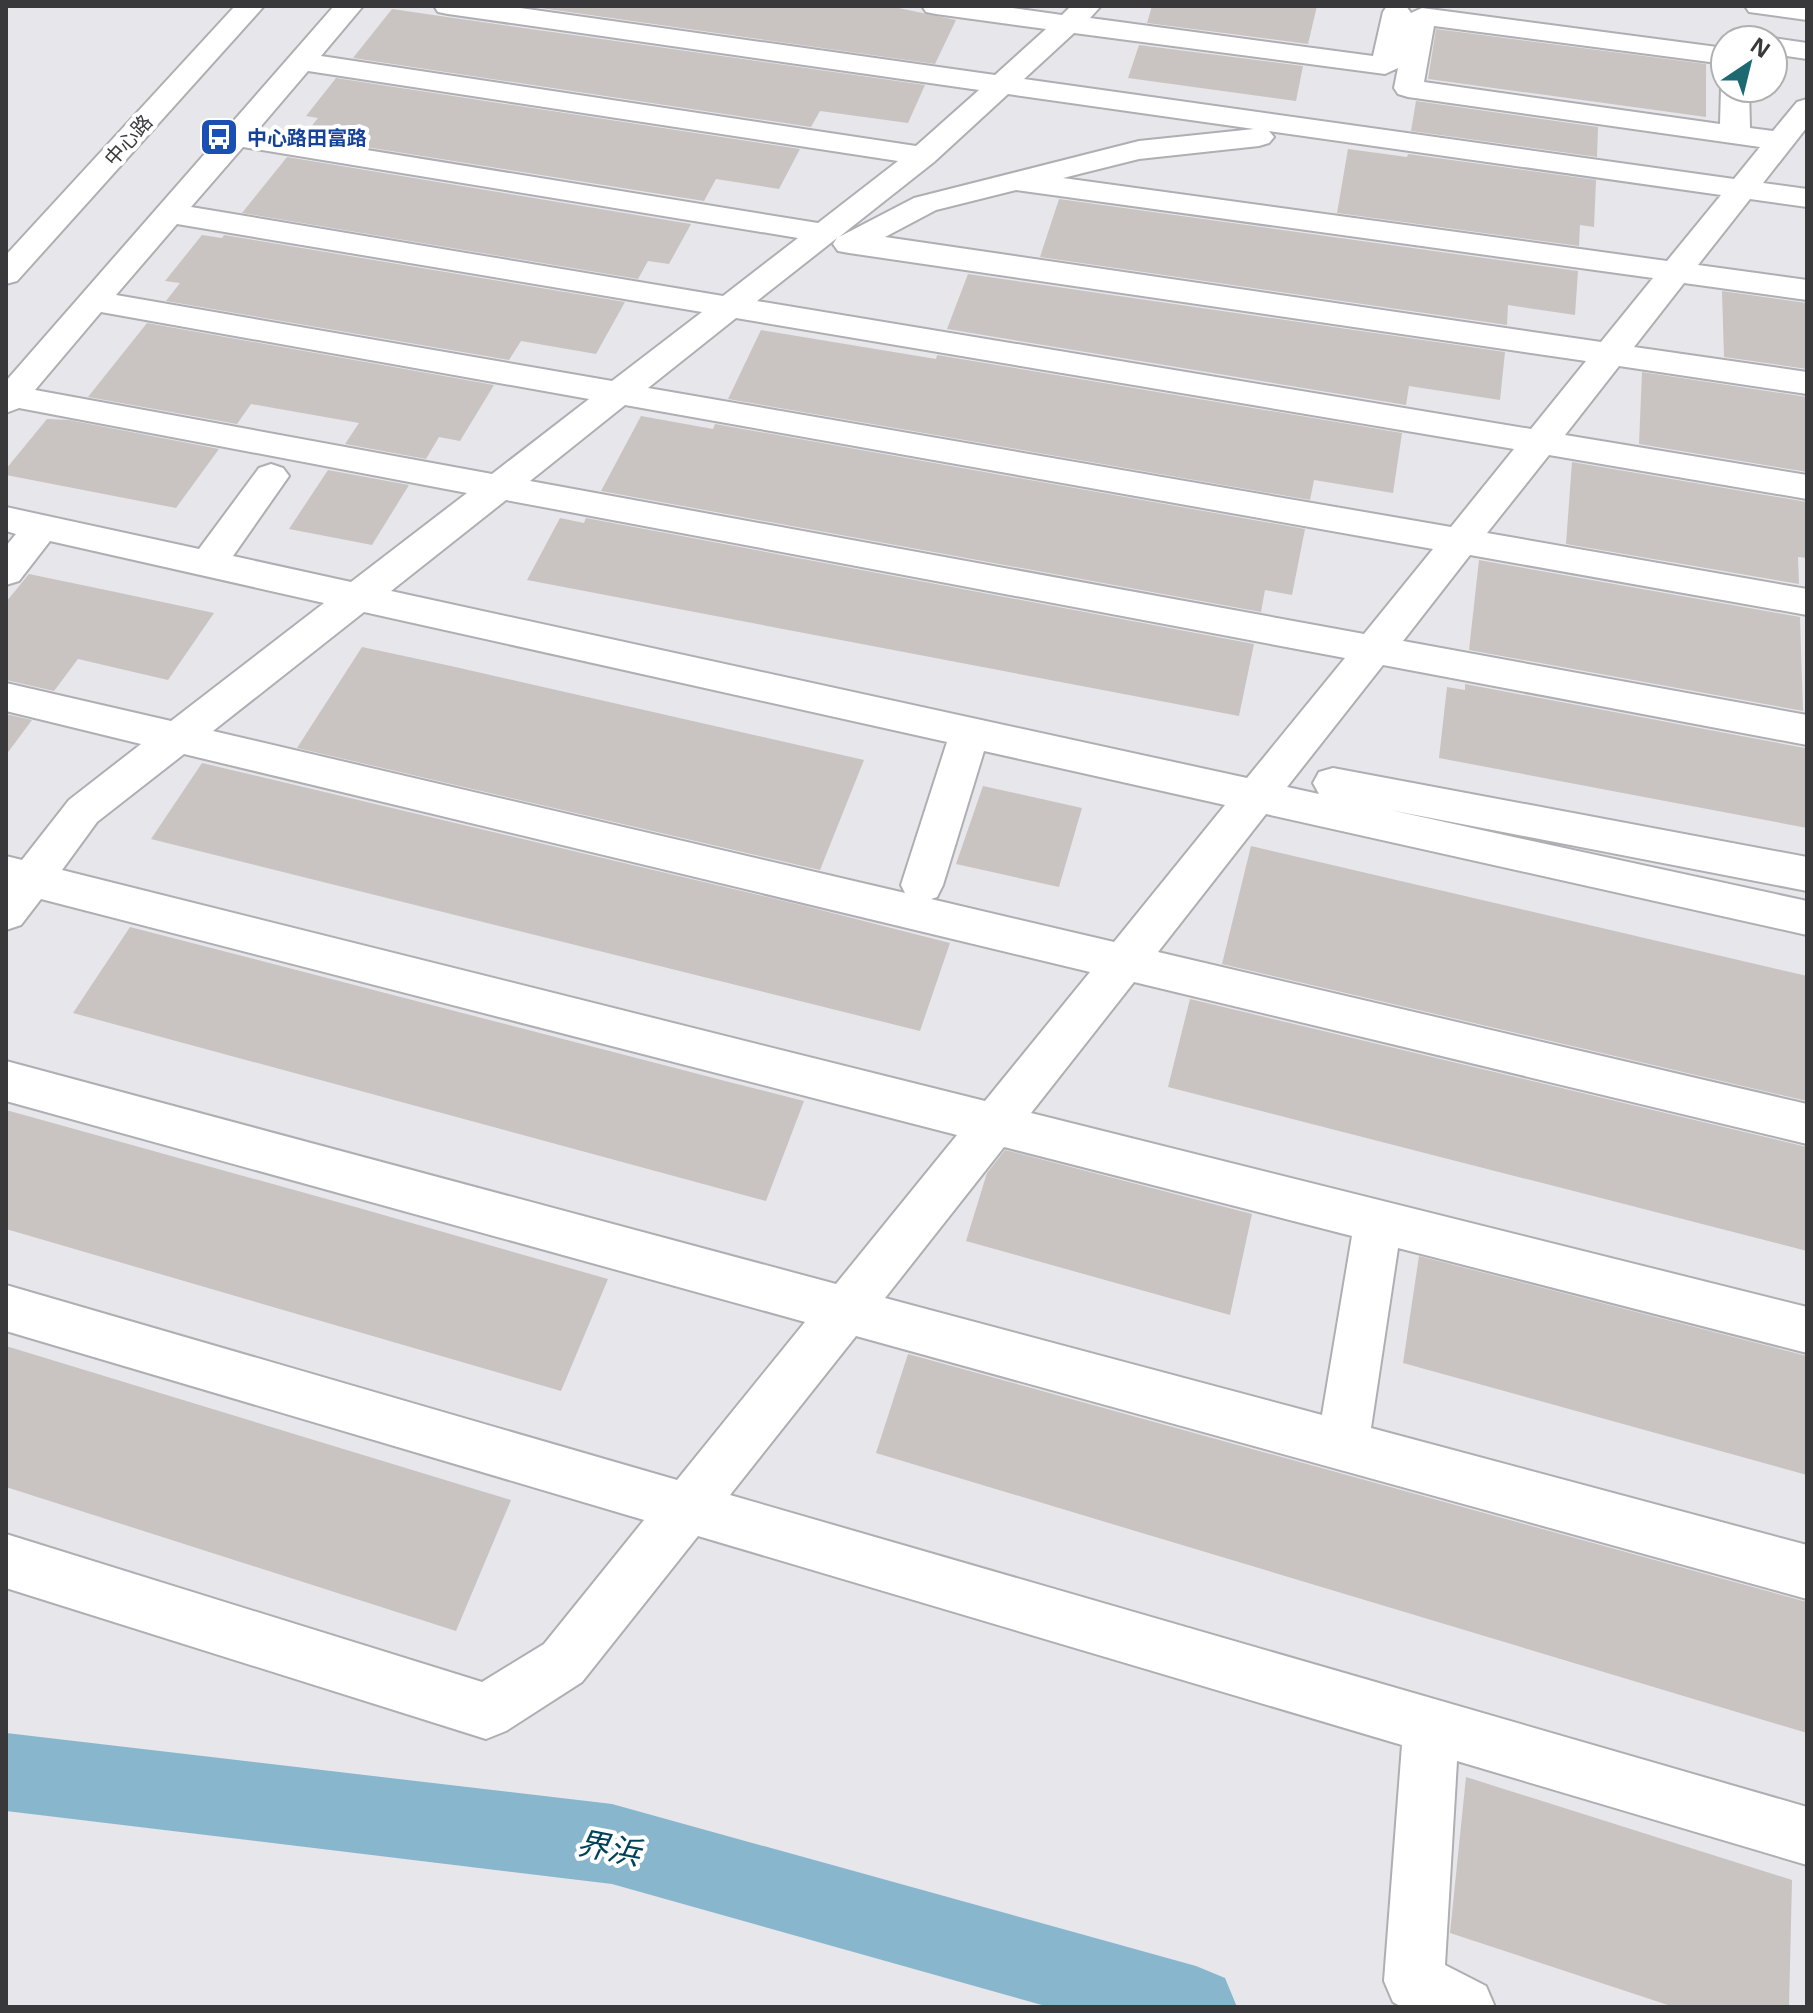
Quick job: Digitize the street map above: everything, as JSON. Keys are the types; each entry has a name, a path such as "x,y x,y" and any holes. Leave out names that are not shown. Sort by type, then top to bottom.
{"street":[{"name":"中心路","path":"6,274 250,6"},
{"path":"8,399 349,6"},
{"path":"448,6 1807,198"},
{"path":"936,6 1077,15 1385,66 1398,6"},
{"path":"1479,6 1709,37"},
{"path":"1759,6 1807,12"},
{"path":"839,237 1077,15"},
{"path":"1709,54 1422,16 1408,88 1735,135 1798,124"},
{"path":"301,61 923,156"},
{"path":"1735,104 1735,135"},
{"path":"6,1561 486,1711 563,1663 1676,272 1798,124"},
{"path":"1325,130 1139,150 925,204 839,237 729,307 83,811 14,889 994,1124 1807,1330"},
{"path":"235,137 839,237 1807,383"},
{"path":"1016,181 1807,290"},
{"path":"1743,189 1807,230"},
{"path":"169,213 1807,487"},
{"path":"93,301 1807,602"},
{"path":"8,399 1807,730"},
{"path":"208,564 271,476"},
{"path":"6,572 24,523 970,733 1807,874"},
{"path":"6,697 1807,1124"},
{"path":"922,885 970,733"},
{"path":"1266,784 1807,918"},
{"path":"6,1081 1807,1572"},
{"path":"1343,1445 1378,1221"},
{"path":"6,1308 1807,1836"},
{"path":"1431,1726 1414,1981 1465,2007"}],"building":[{"path":"527,6 889,6 956,20 935,64"},
{"path":"1152,6 1317,6 1308,44 1147,23"},
{"path":"392,9 925,85 908,123 820,111 811,127 353,58"},
{"path":"1436,29 1706,64 1706,117 1428,79"},
{"path":"1139,45 1303,66 1296,101 1128,78"},
{"path":"336,78 800,149 779,189 716,179 704,201 303,137 318,118 306,116"},
{"path":"1416,101 1598,127 1597,157 1411,131"},
{"path":"1348,149 1407,157 1408,154 1596,180 1594,227 1580,225 1579,246 1337,213"},
{"path":"287,157 691,224 669,264 648,261 638,279 242,213"},
{"path":"1059,199 1578,271 1575,315 1508,305 1507,325 1040,257"},
{"path":"202,235 222,238 224,235 625,302 596,354 521,341 509,360 166,301 180,283 165,281"},
{"path":"968,274 1505,352 1500,400 1409,386 1406,405 947,329"},
{"path":"1722,291 1807,303 1807,369 1724,357"},
{"path":"147,323 494,385 460,441 439,437 426,459 345,444 359,423 251,404 237,424 88,397"},
{"path":"761,330 936,359 937,355 1402,433 1393,493 1314,480 1310,500 728,399"},
{"path":"1642,372 1807,397 1807,472 1639,444"},
{"path":"641,416 713,429 715,424 1305,529 1292,595 1265,590 1261,612 601,491"},
{"path":"47,419 69,420 219,449 176,508 6,475 6,469"},
{"path":"1572,462 1807,502 1807,558 1798,557 1799,584 1566,544"},
{"path":"328,470 409,485 372,545 289,529"},
{"path":"560,518 584,523 586,518 1254,644 1239,716 527,580"},
{"path":"1479,560 1800,617 1803,711 1469,650"},
{"path":"29,574 214,613 168,680 78,659 54,691 6,680 6,602"},
{"path":"362,647 864,760 820,870 297,748"},
{"path":"1465,684 1805,748 1807,828 1439,758 1447,687 1465,690"},
{"path":"6,714 32,720 6,755"},
{"path":"202,763 950,943 920,1031 151,839"},
{"path":"983,786 1082,808 1059,887 956,864"},
{"path":"1251,846 1807,976 1807,1101 1222,964"},
{"path":"130,927 804,1101 766,1201 73,1013"},
{"path":"1190,999 1807,1147 1807,1251 1168,1087"},
{"path":"6,1110 608,1279 561,1391 6,1229"},
{"path":"1005,1150 1252,1214 1230,1315 966,1241 987,1173"},
{"path":"1419,1256 1807,1356 1807,1475 1403,1363"},
{"path":"6,1346 511,1500 456,1631 6,1487"},
{"path":"908,1354 1807,1602 1807,1733 876,1453"},
{"path":"1466,1777 1792,1880 1789,2007 1674,2007 1450,1933"}],"waterway":[{"name":"界浜","path":"6,1772 612,1844 1196,2007"}],"place":[{"name":"中心路田富路","path":"219,137"}]}
